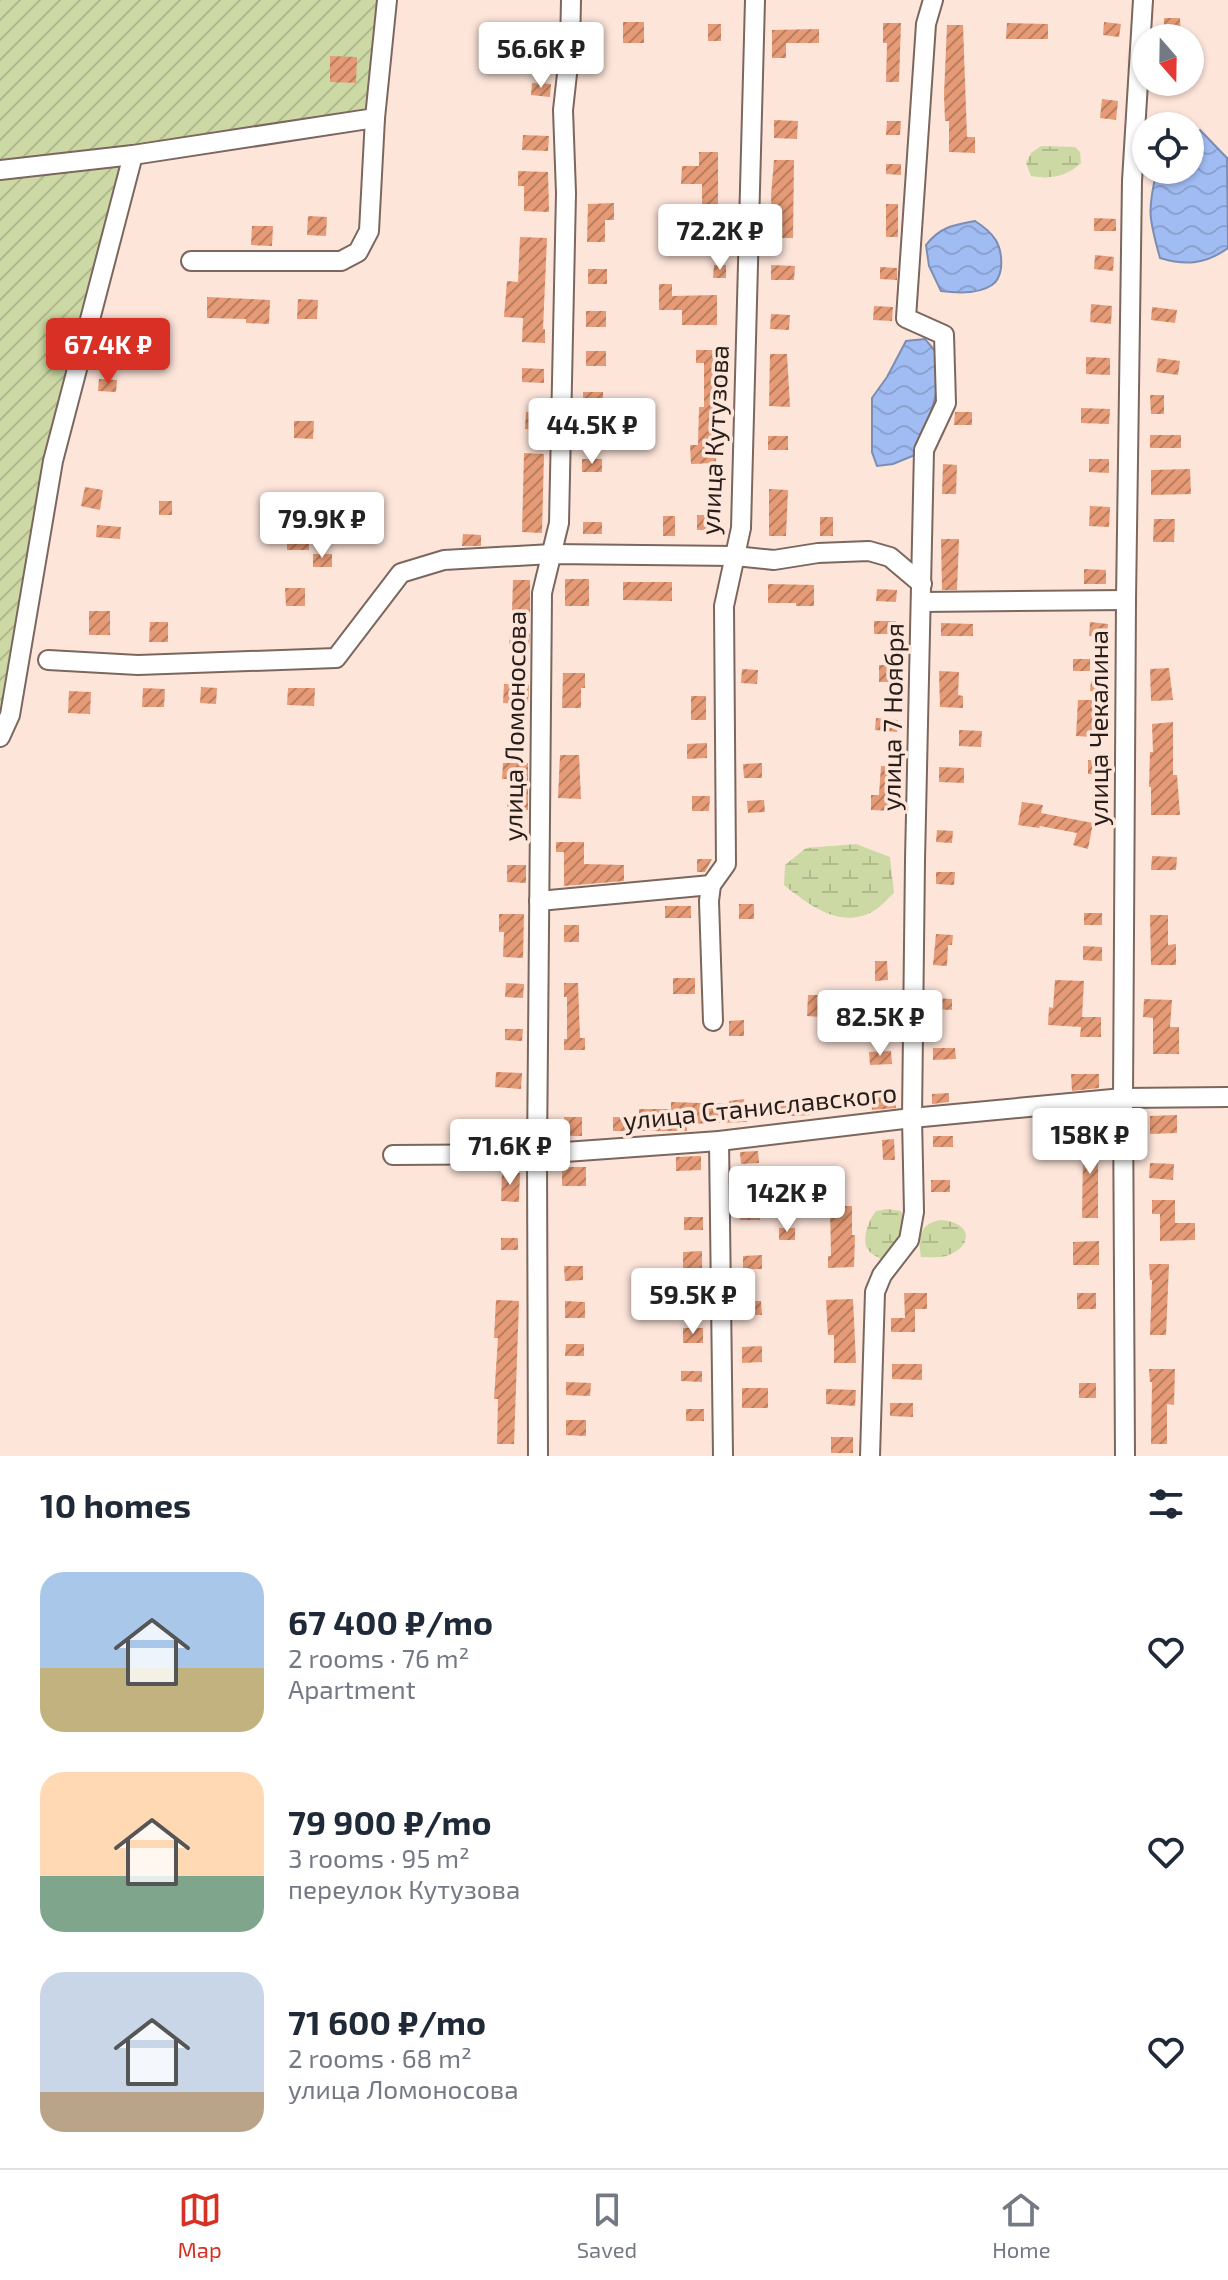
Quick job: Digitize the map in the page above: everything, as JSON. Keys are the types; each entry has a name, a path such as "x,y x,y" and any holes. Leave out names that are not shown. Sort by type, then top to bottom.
{"street":[{"path":"191,261 341,261 358,252 369,231 375,118 387,0"},
{"name":"улица Ломоносова","path":"538,1456 542,593 559,523 566,193 563,110 570,47 571,0"},
{"name":"улица Кутузова","path":"713,1021 709,901 711,885 726,864 724,606 741,528 755,0"},
{"name":"улица 7 Ноября","path":"870,1456 875,1292 882,1275 909,1240 914,1212 912,1118 924,450 946,403 944,335 906,318 926,24 933,0"},
{"name":"улица Чекалина","path":"1125,1456 1123,1098 1126,600 1132,181 1143,0"},
{"path":"0,170 133,155 375,118"},
{"path":"0,737 10,715 53,461 133,155"},
{"path":"48,660 138,665 336,658 401,573 444,560 552,554 735,556 774,560 818,553 869,551 890,557 922,593 1126,600"},
{"path":"539,901 711,885"},
{"name":"улица Станиславского","path":"393,1155 537,1154 719,1141 912,1118 1123,1098 1228,1097"},
{"path":"719,1141 723,1456"}],"green space":[{"path":"0,0 376,0 370,112 121,155 0,743"},
{"path":"1041,146 1075,147 1080,152 1081,163 1058,176 1031,176 1026,163 1031,153"},
{"path":"856,844 890,857 894,893 875,910 863,916 838,917 815,907 784,885 785,865 806,848"},
{"path":"876,1211 901,1211 907,1227 887,1262 869,1251 865,1236"},
{"path":"941,1220 960,1226 966,1236 965,1242 946,1256 921,1257 924,1228"}],"water":[{"path":"1204,134 1227,158 1228,248 1196,262 1160,258 1153,233 1154,184 1204,184"},
{"path":"975,221 992,235 999,246 1001,268 998,278 981,290 941,291 929,266 926,245 936,234 948,228"},
{"path":"925,339 937,354 939,377 924,433 915,455 893,464 877,466 872,452 872,398 906,341"}],"building":[{"path":"1164,18 1180,18 1180,24 1164,24"},
{"path":"623,22 644,22 644,43 623,43"},
{"path":"1104,22 1121,24 1119,37 1103,35"},
{"path":"883,23 901,23 899,82 886,82 887,43 883,43"},
{"path":"1007,23 1048,24 1048,39 1006,39"},
{"path":"708,24 721,24 721,41 708,41"},
{"path":"947,25 963,25 967,137 975,137 975,153 949,152 949,121 945,121 944,95"},
{"path":"531,28 551,28 550,61 530,60"},
{"path":"819,29 819,43 786,43 786,58 772,58 772,30"},
{"path":"330,56 357,57 356,83 330,82"},
{"path":"532,83 551,84 550,97 531,95"},
{"path":"1102,99 1118,101 1116,120 1100,118"},
{"path":"774,120 798,121 797,139 774,138"},
{"path":"887,121 901,121 900,135 886,135"},
{"path":"523,135 549,136 548,151 522,150"},
{"path":"699,152 718,152 718,205 702,205 702,184 681,184 682,166 699,166"},
{"path":"774,160 794,160 793,238 773,238 771,196"},
{"path":"886,164 901,164 901,175 886,174"},
{"path":"518,171 548,172 549,212 524,211 524,186 518,186"},
{"path":"614,203 614,220 605,220 605,242 587,242 588,204"},
{"path":"886,204 898,204 898,237 886,237"},
{"path":"308,216 327,217 326,236 307,235"},
{"path":"1094,218 1116,219 1116,231 1094,231"},
{"path":"252,226 273,226 272,246 251,245"},
{"path":"688,236 718,236 717,248 688,248"},
{"path":"520,237 547,238 545,343 522,342 523,318 504,317 507,281 518,282"},
{"path":"1095,255 1114,257 1113,271 1094,269"},
{"path":"714,265 726,265 726,278 713,278"},
{"path":"771,265 795,266 794,280 771,280"},
{"path":"880,267 897,268 897,280 880,279"},
{"path":"588,269 607,269 607,284 588,284"},
{"path":"659,284 672,284 672,296 717,295 717,325 682,325 682,310 659,310"},
{"path":"207,297 270,300 269,324 246,323 246,319 207,318"},
{"path":"298,299 318,300 317,319 297,319"},
{"path":"1091,304 1112,306 1111,324 1090,322"},
{"path":"874,306 893,307 892,321 873,320"},
{"path":"1152,307 1177,310 1175,323 1151,320"},
{"path":"586,311 606,311 606,327 586,327"},
{"path":"771,314 790,315 789,330 770,329"},
{"path":"696,350 718,350 718,381 726,381 726,399 717,399 716,463 691,464 690,445 698,445 699,407 704,407 704,363 696,363"},
{"path":"586,351 606,351 606,366 586,366"},
{"path":"770,354 787,354 790,407 769,406"},
{"path":"1086,357 1110,358 1110,375 1086,374"},
{"path":"1158,358 1180,361 1178,375 1156,372"},
{"path":"522,368 544,369 544,383 522,382"},
{"path":"99,379 117,380 116,392 98,391"},
{"path":"583,392 603,392 603,412 583,412"},
{"path":"1150,395 1164,395 1164,414 1151,414"},
{"path":"1081,408 1110,409 1109,424 1081,423"},
{"path":"526,412 544,412 544,430 525,429"},
{"path":"955,412 972,412 972,425 954,425"},
{"path":"294,421 314,421 313,439 294,438"},
{"path":"1150,435 1181,435 1181,448 1150,448"},
{"path":"768,436 788,436 788,450 768,450"},
{"path":"524,453 544,454 542,533 522,532"},
{"path":"582,459 602,459 602,472 582,472"},
{"path":"1089,459 1109,459 1109,473 1089,472"},
{"path":"943,464 957,465 956,494 942,494"},
{"path":"1190,469 1191,494 1151,495 1151,470"},
{"path":"85,487 103,490 100,510 81,506"},
{"path":"769,489 788,490 786,536 769,536"},
{"path":"159,501 172,501 172,515 159,515"},
{"path":"1090,506 1110,507 1109,527 1089,526"},
{"path":"697,515 715,515 715,530 697,530"},
{"path":"663,516 675,516 675,536 663,536"},
{"path":"820,517 833,517 833,536 820,536"},
{"path":"1154,519 1175,519 1174,542 1153,542"},
{"path":"583,522 602,522 602,534 583,534"},
{"path":"97,525 121,527 120,539 96,537"},
{"path":"287,532 309,532 309,550 287,550"},
{"path":"463,534 481,535 481,546 462,546"},
{"path":"941,539 959,539 957,590 942,590"},
{"path":"313,554 332,554 332,567 313,567"},
{"path":"1084,569 1106,570 1106,584 1084,584"},
{"path":"565,579 589,579 589,606 565,606"},
{"path":"513,580 530,580 530,613 512,612"},
{"path":"623,582 672,582 672,601 623,600"},
{"path":"768,584 814,585 814,606 768,603"},
{"path":"285,588 305,588 305,606 286,606"},
{"path":"877,589 897,590 896,602 876,601"},
{"path":"89,611 110,611 110,635 89,635"},
{"path":"874,621 896,621 896,634 874,634"},
{"path":"150,622 168,622 168,642 149,642"},
{"path":"1090,622 1108,624 1107,637 1089,636"},
{"path":"941,623 973,624 973,636 941,636"},
{"path":"510,633 530,634 529,649 509,648"},
{"path":"1073,659 1090,659 1090,671 1073,671"},
{"path":"879,665 898,665 898,682 879,682"},
{"path":"1169,668 1173,700 1151,701 1150,669"},
{"path":"742,669 758,670 757,684 741,683"},
{"path":"939,671 959,672 958,695 963,696 963,708 940,707"},
{"path":"563,673 585,673 581,708 562,708"},
{"path":"1091,681 1106,682 1105,692 1090,691"},
{"path":"504,684 529,685 528,704 503,703"},
{"path":"201,687 217,688 216,704 200,703"},
{"path":"143,688 165,689 164,707 142,707"},
{"path":"288,688 315,688 314,706 287,705"},
{"path":"69,691 91,692 90,714 68,713"},
{"path":"691,696 706,696 706,720 691,720"},
{"path":"1078,700 1093,700 1092,737 1076,736"},
{"path":"876,718 898,720 897,732 875,730"},
{"path":"1173,722 1173,775 1177,775 1180,815 1151,815 1152,724"},
{"path":"959,730 982,731 981,747 959,746"},
{"path":"707,743 707,758 687,759 687,744"},
{"path":"560,755 579,755 581,799 558,798"},
{"path":"1088,760 1106,761 1106,775 1088,774"},
{"path":"503,763 528,763 528,810 507,809 508,779 502,779"},
{"path":"762,763 762,778 744,778 743,764"},
{"path":"881,766 896,766 894,811 871,810 871,795 879,795"},
{"path":"939,767 964,768 964,783 939,782"},
{"path":"692,796 710,796 709,811 692,811"},
{"path":"764,800 765,812 748,813 747,801"},
{"path":"1092,801 1108,802 1107,813 1092,813"},
{"path":"1022,802 1043,805 1041,813 1093,823 1088,849 1073,845 1077,833 1018,825"},
{"path":"937,830 953,831 952,843 936,842"},
{"path":"556,842 584,842 584,864 624,865 624,881 564,886 564,852 556,852"},
{"path":"1152,856 1177,857 1176,870 1151,870"},
{"path":"697,859 712,859 705,872 697,872"},
{"path":"507,865 526,865 526,883 507,882"},
{"path":"936,872 955,872 954,885 936,884"},
{"path":"739,904 754,904 754,919 739,919"},
{"path":"665,906 691,906 691,918 665,918"},
{"path":"1084,913 1102,913 1102,925 1084,925"},
{"path":"499,914 524,914 523,958 503,957 504,932 499,932"},
{"path":"1150,915 1168,915 1168,945 1176,944 1176,965 1151,965"},
{"path":"564,925 579,925 579,942 564,942"},
{"path":"936,934 953,935 952,945 948,945 947,966 933,965"},
{"path":"1083,946 1102,947 1102,961 1083,960"},
{"path":"875,961 887,961 888,980 875,981"},
{"path":"673,978 695,978 695,994 673,994"},
{"path":"1055,980 1084,981 1082,1017 1101,1017 1101,1037 1080,1037 1081,1027 1048,1025"},
{"path":"506,983 524,984 523,998 505,997"},
{"path":"564,983 578,983 580,1038 585,1038 585,1050 564,1050 567,997 564,997"},
{"path":"808,995 821,995 821,1017 807,1016"},
{"path":"933,998 952,999 952,1010 933,1009"},
{"path":"1144,999 1172,1000 1170,1027 1179,1027 1179,1054 1153,1054 1153,1018 1143,1017"},
{"path":"874,1004 890,1004 890,1017 874,1017"},
{"path":"744,1020 744,1036 729,1036 729,1021"},
{"path":"505,1029 523,1029 522,1041 505,1040"},
{"path":"933,1048 955,1048 956,1059 933,1060"},
{"path":"891,1051 892,1064 870,1065 869,1052"},
{"path":"496,1072 522,1073 521,1089 495,1087"},
{"path":"1071,1074 1099,1074 1099,1088 1072,1091"},
{"path":"949,1093 949,1102 932,1104 932,1094"},
{"path":"895,1096 896,1108 872,1110 871,1098"},
{"path":"809,1097 810,1115 771,1117 770,1101"},
{"path":"744,1099 747,1122 687,1124 687,1131 613,1131 613,1117 639,1117 639,1109 671,1109 671,1102 729,1104 729,1101"},
{"path":"1177,1115 1177,1133 1150,1134 1150,1116"},
{"path":"564,1117 582,1117 582,1136 564,1136"},
{"path":"502,1126 521,1127 520,1139 501,1138"},
{"path":"933,1136 953,1136 953,1147 933,1147"},
{"path":"1080,1136 1098,1136 1098,1218 1082,1218 1083,1152 1080,1152"},
{"path":"894,1139 895,1160 883,1160 882,1140"},
{"path":"758,1151 759,1163 741,1164 740,1152"},
{"path":"701,1156 701,1170 676,1171 676,1157"},
{"path":"1150,1163 1174,1164 1173,1180 1149,1178"},
{"path":"562,1167 586,1167 586,1186 562,1186"},
{"path":"502,1172 520,1173 519,1202 501,1201"},
{"path":"931,1180 950,1180 950,1192 931,1192"},
{"path":"1152,1200 1175,1200 1175,1223 1195,1223 1195,1240 1160,1241 1160,1214 1152,1214"},
{"path":"740,1206 760,1206 760,1220 740,1220"},
{"path":"830,1206 852,1206 854,1267 828,1268 828,1256 831,1256"},
{"path":"684,1217 703,1217 703,1230 684,1230"},
{"path":"779,1228 795,1228 795,1240 779,1240"},
{"path":"501,1238 518,1238 518,1250 501,1250"},
{"path":"1099,1241 1099,1265 1073,1265 1073,1242"},
{"path":"702,1251 702,1268 683,1268 683,1252"},
{"path":"762,1255 762,1269 743,1269 743,1256"},
{"path":"1149,1264 1169,1264 1166,1335 1150,1335 1152,1280"},
{"path":"564,1266 583,1266 583,1280 565,1281"},
{"path":"681,1290 700,1290 699,1306 681,1306"},
{"path":"904,1293 927,1293 927,1309 915,1309 915,1332 891,1332 891,1318 905,1318"},
{"path":"1077,1293 1096,1293 1096,1309 1077,1309"},
{"path":"853,1299 856,1363 834,1363 834,1335 828,1335 826,1300"},
{"path":"496,1300 519,1301 514,1444 497,1444 498,1399 494,1399 498,1338 494,1338"},
{"path":"565,1301 585,1302 585,1318 565,1318"},
{"path":"742,1301 761,1301 762,1315 742,1315"},
{"path":"683,1328 703,1328 703,1343 683,1343"},
{"path":"566,1344 584,1344 584,1356 565,1356"},
{"path":"762,1346 762,1362 742,1363 742,1347"},
{"path":"892,1364 922,1364 922,1380 892,1379"},
{"path":"1149,1369 1175,1369 1174,1405 1167,1404 1167,1444 1151,1444 1152,1382"},
{"path":"681,1371 702,1371 702,1382 681,1381"},
{"path":"566,1382 591,1383 590,1396 566,1395"},
{"path":"1079,1383 1096,1383 1096,1398 1079,1398"},
{"path":"742,1388 768,1388 768,1408 742,1408"},
{"path":"826,1389 856,1390 855,1406 826,1404"},
{"path":"890,1403 913,1403 913,1417 890,1416"},
{"path":"686,1409 704,1409 704,1421 686,1421"},
{"path":"566,1420 586,1420 586,1436 566,1435"},
{"path":"831,1437 853,1437 853,1453 831,1453"}]}
